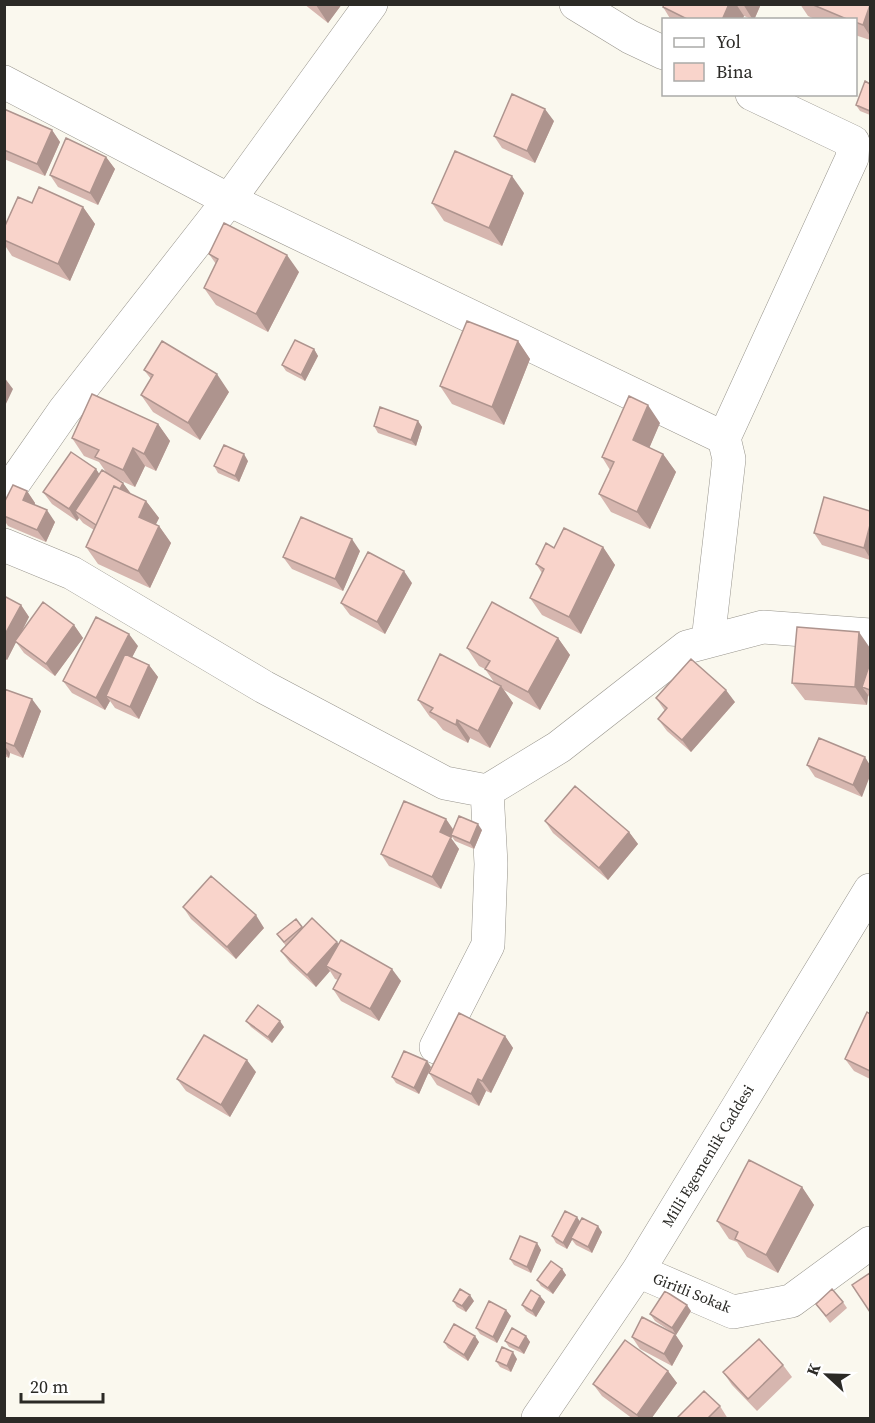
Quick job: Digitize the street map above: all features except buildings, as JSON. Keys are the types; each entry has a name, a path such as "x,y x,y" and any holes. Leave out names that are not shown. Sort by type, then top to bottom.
{"street":[{"path":"4,497 64,411 229,200 371,4"},
{"path":"576,4 630,37 662,53"},
{"path":"4,82 229,200 724,438"},
{"path":"708,641 729,459 724,438 852,158 853,141 756,96"},
{"path":"4,545 72,573 264,687 445,783 487,791 560,747 687,647 763,627 870,635"},
{"path":"436,1047 488,945 491,864 487,791"},
{"name":"Milli Egemenlik Caddesi","path":"538,1419 638,1271 870,890"},
{"name":"Giritli Sokak","path":"638,1271 733,1312 791,1301 870,1243"}]}
